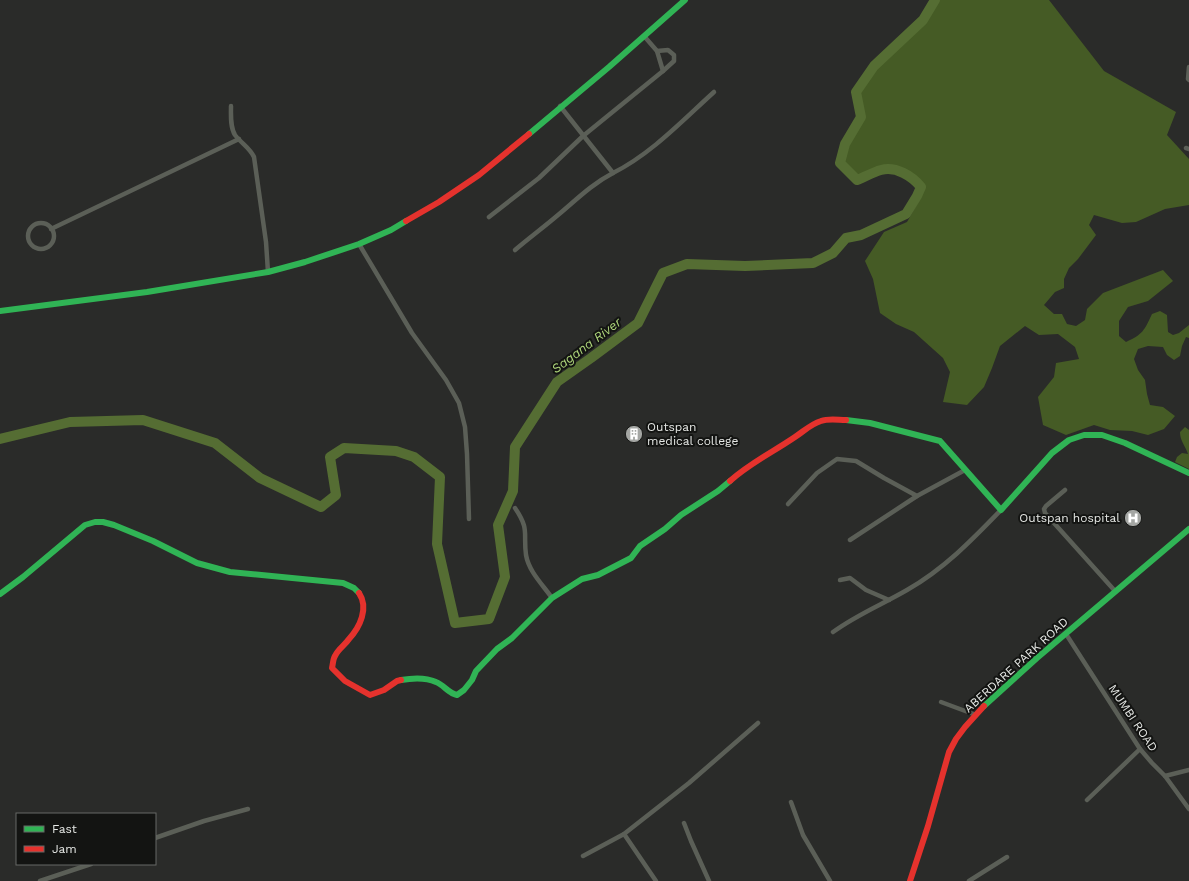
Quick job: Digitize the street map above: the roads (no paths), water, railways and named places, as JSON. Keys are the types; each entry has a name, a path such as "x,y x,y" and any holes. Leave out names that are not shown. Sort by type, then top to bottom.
{"street":[{"path":"0,311 98,297 147,292 268,272 305,262 359,244 392,230 460,188 502,156 560,106 609,67 685,0"},
{"path":"644,36 657,51 663,71"},
{"path":"489,217 539,178 583,136 674,61 674,55 668,50 657,51"},
{"path":"1189,68 1189,80"},
{"path":"515,250 598,181 624,168 656,144 714,92"},
{"path":"231,106 233,129 254,157 266,242 268,272"},
{"path":"560,106 613,173"},
{"path":"51,229 239,139"},
{"path":"40,224 48,226 51,229 54,237 50,245 43,249 35,248 32,245 28,238 28,234 32,227 40,224"},
{"path":"359,244 412,332 446,380 459,403 465,427 468,519"},
{"path":"0,594 23,577 85,525 95,522 103,522 153,541 197,563 230,572 343,583 357,590 364,604 364,612 352,637 340,648 335,656 332,668 343,682 370,695 384,690 397,681 410,678 423,679 436,682 452,694 457,695 464,690 472,680 476,671 497,649 512,638 552,598 582,580 598,575 631,558 640,546 665,530 681,515 718,491 741,471 760,458 779,448 812,424 823,420 832,419 870,423 940,441 1001,510"},
{"path":"833,632 844,624 908,590 954,557 1001,510 1052,453 1069,440 1084,435 1102,435 1125,443 1189,474"},
{"path":"788,504 817,473 837,459 856,461 917,496"},
{"path":"850,540 917,496 965,470"},
{"path":"1065,490 1046,506 1044,509 1045,513 1115,591"},
{"path":"515,508 522,518 526,531 526,556 529,564 533,573 552,598"},
{"name":"ABERDARE PARK ROAD","path":"910,881 926,833 949,752 956,739 976,715 1001,690 1189,529"},
{"path":"840,580 850,578 866,590 889,600"},
{"name":"MUMBI ROAD","path":"1066,634 1140,749 1165,776 1189,809"},
{"path":"941,702 976,715"},
{"path":"583,856 624,834 689,783 758,723"},
{"path":"1087,800 1140,749"},
{"path":"1165,776 1189,770"},
{"path":"791,802 803,835 830,881"},
{"path":"156,838 204,821 248,809"},
{"path":"684,823 690,841 709,881"},
{"path":"624,834 656,881"},
{"path":"969,881 1007,857"},
{"path":"40,881 88,865"}],"waterway":[{"name":"Sagana River","path":"0,439 70,422 143,420 215,443 260,478 321,507 336,495 330,457 344,448 396,451 414,457 440,477 437,544 455,623 489,619 505,577 498,525 513,491 515,447 557,382 638,323 663,273 687,264 745,266 813,263 833,253 846,238 861,235 906,214 921,187 913,179 898,171 887,169 878,171 857,180 840,163 845,144 861,117 856,92 874,66 923,20 935,0"}],"place":[{"name":"Outspan medical college","path":"634,434"},
{"name":"Outspan hospital","path":"1133,518"}]}
